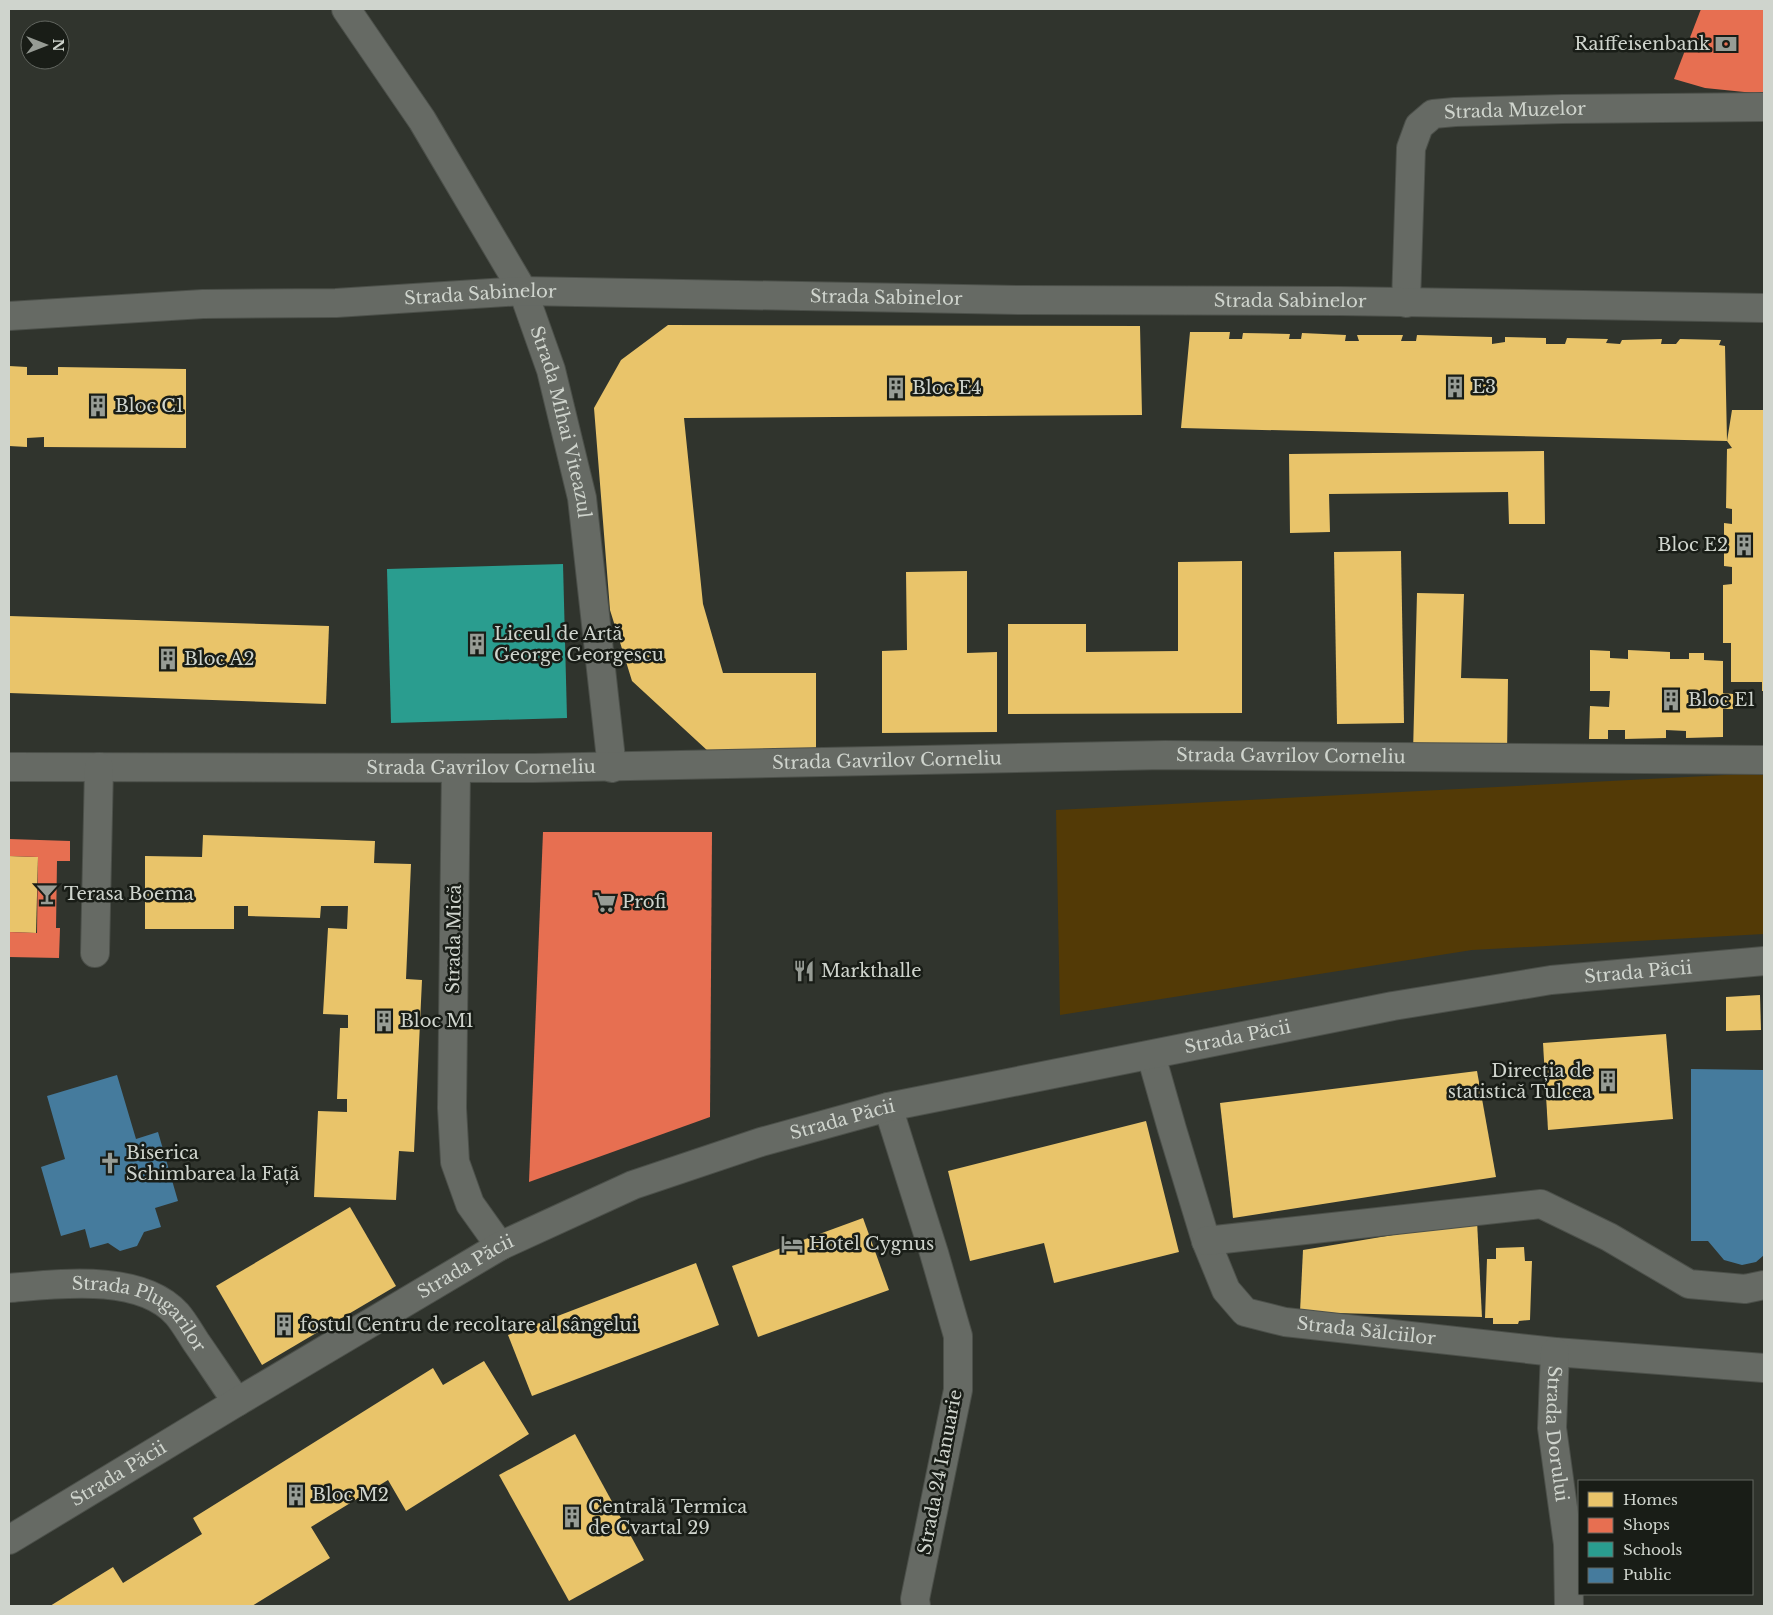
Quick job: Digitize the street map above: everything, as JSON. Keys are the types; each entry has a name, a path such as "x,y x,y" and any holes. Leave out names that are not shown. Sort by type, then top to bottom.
{"street":[{"name":"Strada Mihai Viteazul","path":"346,9 422,120 523,291 551,370 582,498 612,768"},
{"name":"Strada Muzelor","path":"1406,303 1411,148 1419,126 1433,114 1564,109 1764,107"},
{"name":"Strada Sabinelor","path":"9,316 203,304 336,303 523,291 1008,300 1764,308"},
{"name":"Strada Gavrilov Corneliu","path":"9,767 612,768 1165,755 1764,760"},
{"path":"95,953 99,767"},
{"name":"Strada Mică","path":"456,769 452,1108 456,1162 470,1204 500,1246"},
{"name":"Strada Păcii","path":"9,1540 500,1246 633,1185 761,1142 888,1108 1393,1006 1551,980 1764,961"},
{"name":"Strada Sălciilor","path":"1151,1055 1206,1241 1226,1290 1245,1312 1285,1322 1555,1352 1764,1368"},
{"name":"Strada 24 Ianuarie","path":"888,1108 958,1336 958,1390 915,1599 916,1606"},
{"path":"1206,1241 1542,1204 1609,1237 1689,1284 1744,1289 1764,1285"},
{"name":"Strada Plugarilor","path":"9,1288 103,1284 138,1291 161,1300 177,1314 237,1402"},
{"name":"Strada Dorului","path":"1555,1352 1552,1428 1568,1544 1569,1606"}],"shaded area":[{"path":"1764,773 1764,934 1472,950 1060,1015 1056,810"}],"building: Homes":[{"path":"668,325 1140,326 1142,415 684,418 703,604 723,673 816,673 816,753 709,752 632,681 610,610 594,408 621,360"},
{"name":"E3","path":"1190,332 1230,332 1229,339 1242,339 1243,333 1290,334 1289,339 1301,339 1302,333 1346,335 1345,341 1359,341 1357,335 1403,335 1401,341 1416,341 1417,335 1492,337 1492,344 1505,342 1505,337 1546,338 1546,344 1565,344 1567,338 1608,339 1606,343 1620,344 1622,340 1662,339 1661,344 1676,344 1680,339 1721,340 1719,345 1725,346 1727,441 1181,428"},
{"name":"Bloc C1","path":"9,366 27,367 27,375 58,375 58,367 186,369 186,448 44,447 44,437 27,438 27,447 9,446"},
{"name":"Bloc E2","path":"1732,410 1764,410 1764,691 1762,691 1762,682 1731,682 1731,643 1723,643 1723,585 1732,584 1732,567 1724,566 1724,523 1732,524 1732,509 1726,508 1727,449 1732,448 1727,441"},
{"path":"1544,451 1545,524 1509,524 1508,492 1329,494 1330,532 1290,533 1289,454"},
{"path":"1401,551 1404,723 1337,724 1334,552"},
{"path":"1242,561 1242,713 1008,714 1008,624 1086,624 1086,652 1178,651 1178,562"},
{"path":"967,571 967,653 997,652 997,732 882,733 882,651 907,650 906,572"},
{"path":"1417,593 1464,594 1461,678 1508,679 1507,755 1413,753"},
{"name":"Bloc A2","path":"9,616 329,626 326,704 9,693"},
{"name":"Bloc E1","path":"1590,650 1610,651 1610,658 1628,659 1628,650 1670,652 1670,659 1689,659 1689,653 1704,653 1704,660 1723,661 1723,693 1733,694 1733,709 1723,709 1723,737 1686,738 1686,731 1666,730 1666,738 1625,739 1625,730 1608,730 1608,739 1589,739 1590,706 1609,707 1610,691 1590,691"},
{"name":"Bloc M1","path":"203,835 375,841 374,863 411,864 406,979 422,980 414,1152 399,1151 396,1200 314,1197 318,1111 347,1112 347,1099 337,1099 340,1028 348,1028 348,1015 323,1014 328,928 347,929 348,906 321,906 320,918 248,916 248,906 234,906 234,929 145,929 145,856 202,857"},
{"path":"9,856 38,857 36,933 9,932"},
{"path":"1760,995 1761,1030 1726,1031 1726,997"},
{"name":"Direcția de statistică Tulcea","path":"1666,1034 1673,1119 1548,1130 1543,1043"},
{"path":"1477,1071 1496,1177 1233,1218 1220,1103"},
{"path":"1146,1121 1179,1252 1054,1283 1044,1243 970,1261 948,1171"},
{"name":"fostul Centru de recoltare al sângelui","path":"350,1207 396,1286 262,1365 216,1286"},
{"name":"Hotel Cygnus","path":"863,1218 889,1290 758,1337 732,1266"},
{"path":"1477,1221 1482,1317 1300,1312 1303,1250"},
{"path":"1524,1247 1525,1261 1532,1261 1530,1320 1519,1321 1518,1324 1493,1324 1493,1318 1485,1318 1487,1259 1496,1259 1496,1248"},
{"path":"696,1263 719,1325 532,1396 508,1335"},
{"name":"Bloc M2","path":"484,1361 529,1434 406,1511 388,1480 311,1527 330,1558 252,1606 50,1606 113,1567 123,1583 202,1534 193,1518 433,1368 443,1385"},
{"name":"Centrală Termica de Cvartal 29","path":"575,1434 644,1560 569,1601 499,1475"}],"building: Shops":[{"name":"Raiffeisenbank","path":"1701,9 1764,9 1764,94 1705,88 1674,79"},
{"path":"543,832 712,832 710,1117 529,1182"},
{"name":"Terasa Boema","path":"9,839 70,841 70,861 57,861 56,928 60,928 59,958 9,957 9,932 37,933 38,857 9,856"}],"building: Schools":[{"name":"Liceul de Artă George Georgescu","path":"563,564 567,718 391,723 387,569"}],"building: Public":[{"path":"1691,1069 1764,1070 1764,1255 1756,1262 1742,1265 1724,1260 1708,1241 1691,1241"},
{"name":"Biserica Schimbarea la Față","path":"117,1075 136,1139 158,1132 178,1201 155,1208 161,1227 144,1232 137,1246 120,1251 108,1243 90,1248 85,1229 61,1236 41,1167 65,1159 47,1096"}],"place":[{"name":"Raiffeisenbank","path":"1726,44"},
{"name":"E3","path":"1455,387"},
{"name":"Bloc E4","path":"896,388"},
{"name":"Bloc C1","path":"98,406"},
{"name":"Bloc E2","path":"1744,545"},
{"name":"Liceul de Artă George Georgescu","path":"477,644"},
{"name":"Bloc A2","path":"168,659"},
{"name":"Bloc E1","path":"1671,700"},
{"name":"Terasa Boema","path":"47,894"},
{"name":"Profi","path":"605,902"},
{"name":"Markthalle","path":"804,971"},
{"name":"Bloc M1","path":"384,1021"},
{"name":"Direcția de statistică Tulcea","path":"1608,1081"},
{"name":"Biserica Schimbarea la Față","path":"110,1163"},
{"name":"Hotel Cygnus","path":"792,1244"},
{"name":"fostul Centru de recoltare al sângelui","path":"284,1325"},
{"name":"Bloc M2","path":"296,1495"},
{"name":"Centrală Termica de Cvartal 29","path":"572,1517"}]}
